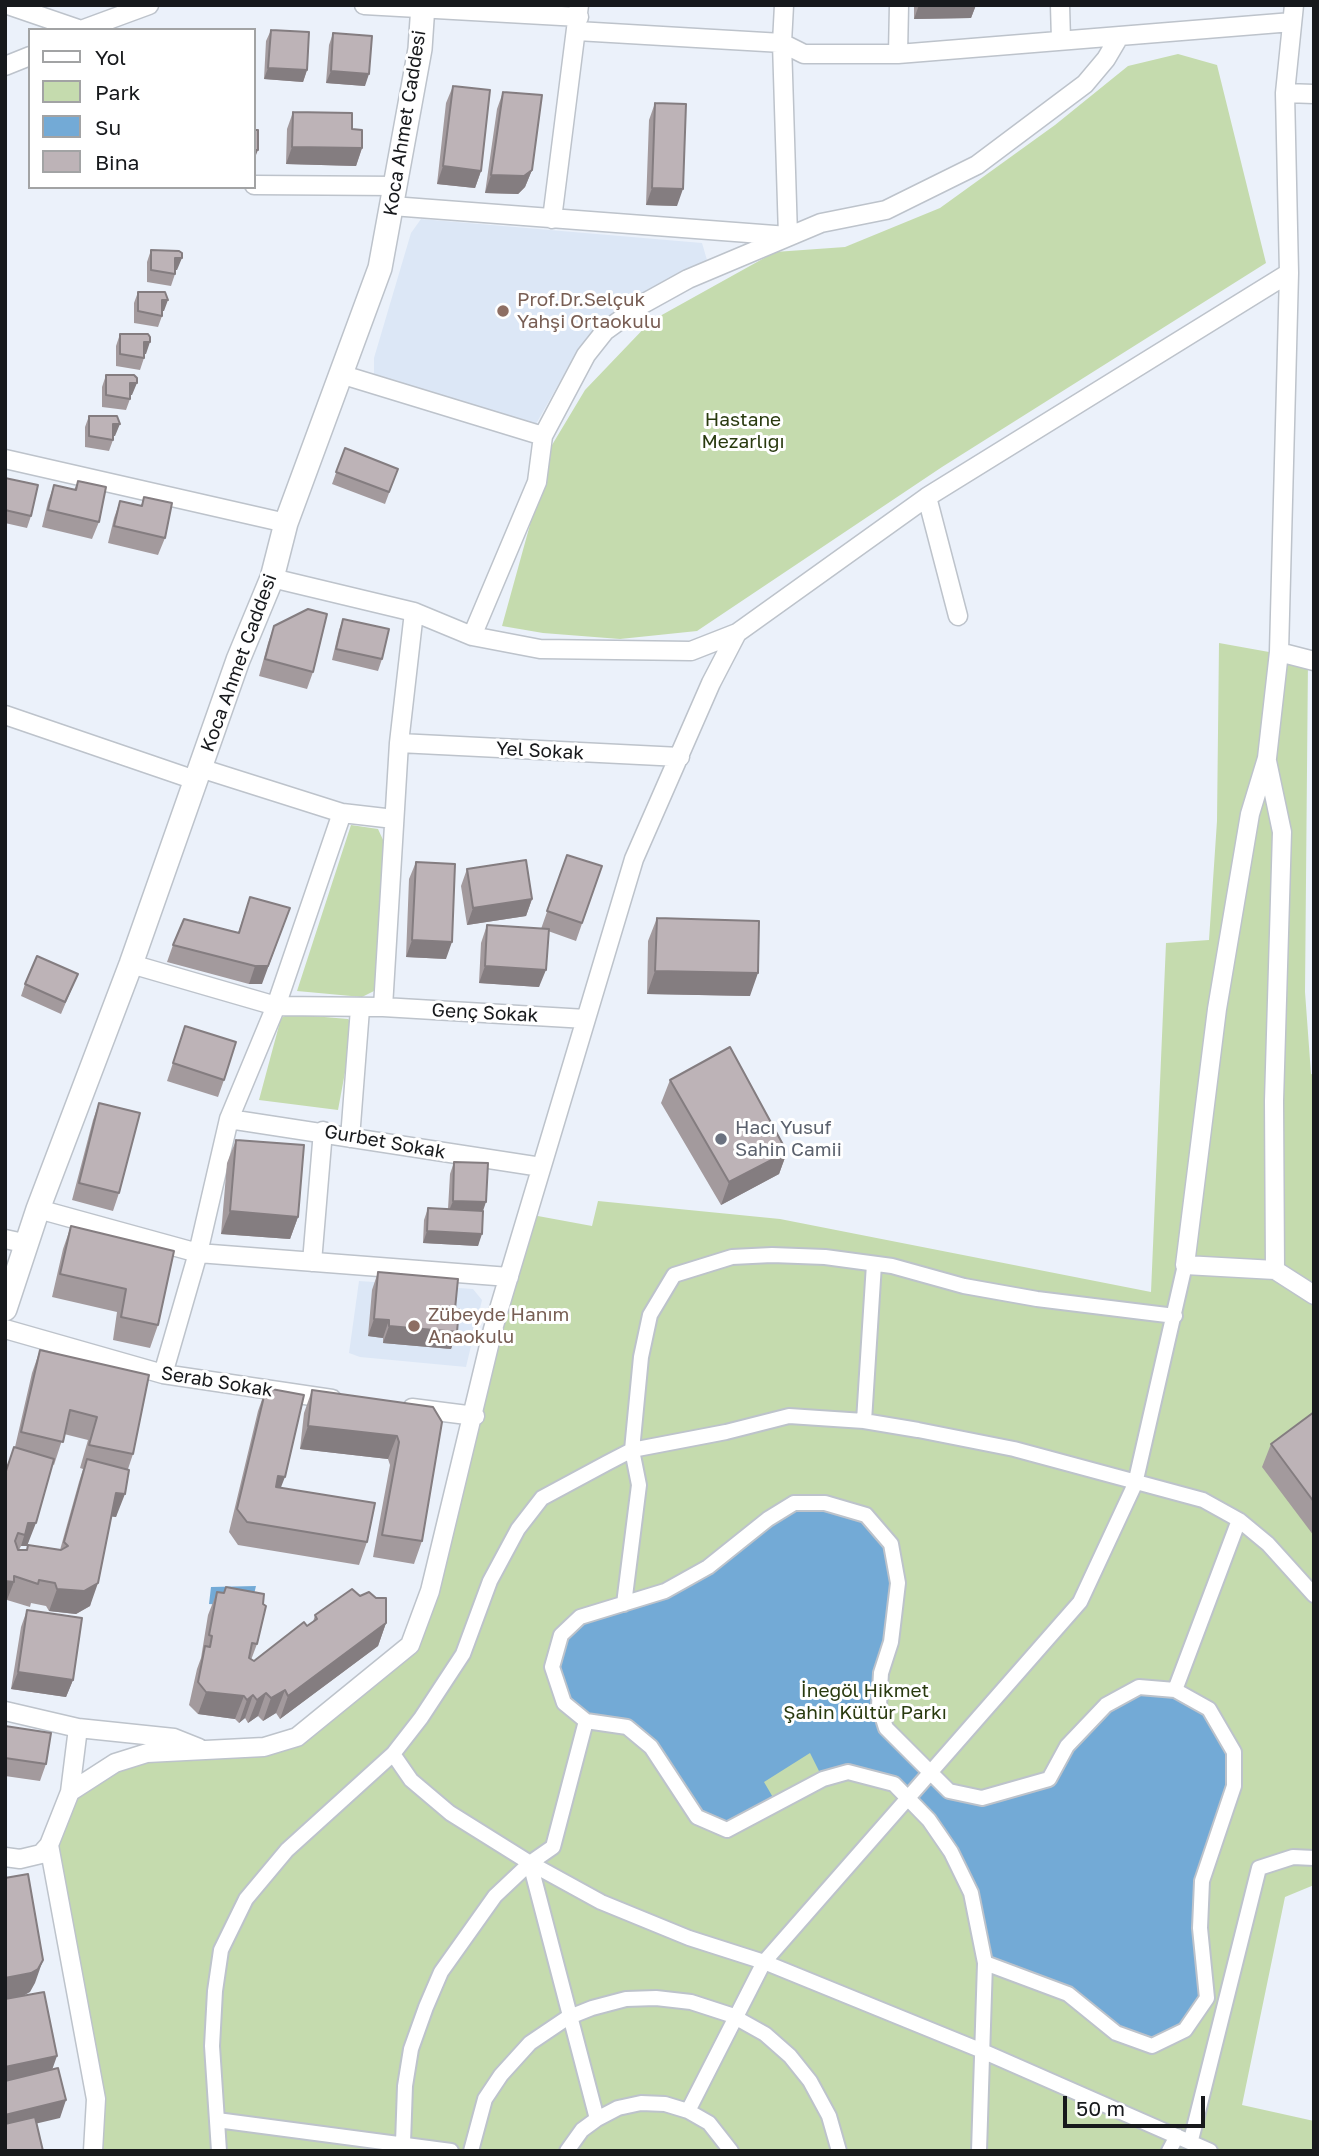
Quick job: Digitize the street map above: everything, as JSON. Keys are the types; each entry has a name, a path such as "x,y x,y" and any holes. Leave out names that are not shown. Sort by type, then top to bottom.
{"street":[{"path":"8,5 75,28"},
{"path":"86,28 149,5"},
{"path":"364,5 423,6 578,18 782,43 804,54 898,54 1119,37 1293,14 1285,93 1289,274 1279,652 1266,758 1250,814 1217,1009 1185,1265 1135,1484 1080,1602 764,1962 688,2111"},
{"path":"784,5 782,43 788,236"},
{"path":"898,54 899,5"},
{"path":"1060,5 1061,40"},
{"name":"Koca Ahmet Caddesi","path":"5,1309 38,1209 272,578 286,523 380,268 420,50 423,6"},
{"path":"552,219 578,18"},
{"path":"472,636 537,482 543,436 586,355 605,331 641,305 688,279 760,251 821,223 886,210 977,165 1085,84 1106,59 1119,37"},
{"path":"5,66 28,57"},
{"path":"1285,93 1314,94"},
{"path":"256,185 394,196 552,219 788,236"},
{"path":"272,578 414,612 472,636 540,649 691,651 737,633 928,497 1074,404 1289,274"},
{"path":"340,374 543,436"},
{"path":"5,459 286,523"},
{"path":"928,497 958,616"},
{"path":"383,1007 399,743 414,612"},
{"path":"70,1792 91,1776 126,1759 147,1753 264,1747 296,1737 410,1645 430,1591 509,1277 634,859 711,683 737,633"},
{"path":"1279,652 1314,661"},
{"path":"5,715 198,774 342,813 394,818"},
{"name":"Yel Sokak","path":"399,743 680,757"},
{"path":"1266,758 1282,832 1274,1101 1275,1270"},
{"path":"163,1374 198,1253 229,1119 275,1006 342,813"},
{"name":"Genç Sokak","path":"131,964 275,1006 360,1009 383,1007 586,1019"},
{"path":"350,1138 360,1009"},
{"name":"Gurbet Sokak","path":"229,1119 323,1131 350,1138 541,1167"},
{"path":"312,1262 323,1131"},
{"path":"38,1209 198,1253 509,1277"},
{"path":"5,1239 28,1244"},
{"path":"624,1604 639,1485 632,1450 641,1357 650,1315 674,1275 732,1257 772,1255 874,1264 1037,1299 1175,1315"},
{"path":"864,1421 874,1264"},
{"path":"1185,1265 1275,1270 1314,1295"},
{"name":"Serab Sokak","path":"5,1329 163,1374 355,1402"},
{"path":"395,1406 475,1416"},
{"path":"219,2151 212,2046 221,1950 246,1899 287,1850 393,1754 421,1718 463,1654 490,1581 518,1530 542,1498 632,1450 726,1432 789,1416 864,1421 1014,1449 1135,1484 1203,1500 1239,1520 1268,1544 1314,1595"},
{"path":"979,2151 980,2050 985,1963 971,1893 951,1852 929,1820 894,1784 848,1772 823,1779 727,1830 697,1817 651,1747 627,1727 586,1721 564,1703 552,1667 561,1635 580,1617 665,1591 708,1567 768,1519 794,1503 825,1503 866,1515 891,1544 898,1584 891,1642 881,1673 879,1706 886,1728 949,1791 982,1798 1049,1779 1067,1746 1106,1705 1139,1687 1175,1690 1209,1709 1234,1752 1234,1786 1202,1881 1200,1928 1208,1998 1185,2030 1152,2046 1116,2033 1068,1994 985,1963"},
{"path":"1175,1690 1239,1520"},
{"path":"5,1711 78,1728 174,1738 205,1750"},
{"path":"410,2146 405,2087 411,2049 441,1972 495,1896 530,1863 553,1847 586,1721"},
{"path":"5,1857 20,1859 41,1854 49,1845 70,1792 78,1728"},
{"path":"393,1754 411,1780 450,1814 530,1863 613,1907 689,1938 764,1962 980,2050 1210,2151"},
{"path":"49,1845 96,2099 93,2151"},
{"path":"1169,2151 1184,2138 1259,1868 1293,1857 1314,1858"},
{"path":"530,1863 597,2119"},
{"path":"471,2151 485,2099 501,2074 530,2043 570,2016 626,1999 656,1998 691,2002 734,2017 765,2034 790,2056 810,2081 829,2116 839,2151"},
{"path":"567,2151 582,2130 597,2119 618,2108 641,2103 665,2104 688,2111 709,2123 731,2151"},
{"path":"217,2120 451,2151"}],"shaded area":[{"name":"Prof.Dr.Selçuk Yahşi Ortaokulu","path":"421,219 702,243 707,260 635,297 603,324 579,348 536,424 374,374 374,358 411,233"},
{"name":"Zübeyde Hanım Anaokulu","path":"359,1281 473,1289 482,1300 466,1367 360,1357 349,1353"}],"green space":[{"name":"Hastane Mezarlığı","path":"1178,54 1217,65 1266,263 942,467 697,631 620,639 543,633 502,626 552,445 585,390 651,321 775,252 845,247 940,208 1055,125 1128,66"},
{"name":"İnegöl Hikmet Şahin Kültür Parkı","path":"1219,643 1308,659 1305,992 1311,1074 1314,1075 1314,1885 1285,1897 1242,2105 1314,2121 1312,2151 93,2151 96,2099 49,1845 70,1792 115,1763 296,1737 410,1645 527,1214 592,1226 598,1201 780,1219 1151,1292 1166,943 1209,940 1217,821"},
{"path":"351,825 378,829 384,842 379,979 374,991 362,997 297,991"},
{"path":"289,1014 348,1019 354,1024 338,1110 259,1100 281,1018"}],"water":[{"path":"794,1503 866,1515 891,1544 898,1583 881,1673 886,1728 949,1791 982,1798 1049,1779 1067,1746 1139,1687 1175,1690 1209,1709 1234,1752 1234,1786 1202,1881 1207,1998 1185,2030 1152,2046 1116,2033 1068,1994 985,1963 971,1893 951,1852 894,1784 848,1772 823,1779 810,1753 764,1782 778,1806 727,1830 697,1817 627,1727 586,1721 564,1703 552,1667 561,1635 580,1617 665,1591"},
{"path":"256,1586 251,1607 209,1604 211,1587"}],"building":[{"path":"271,30 309,32 307,70 268,68"},
{"path":"333,33 372,36 369,74 331,71"},
{"path":"453,86 490,90 481,171 443,166"},
{"path":"503,92 542,95 532,170 524,176 491,175"},
{"path":"655,103 686,104 683,189 652,188"},
{"path":"293,112 352,113 352,129 362,130 362,148 292,147"},
{"path":"256,130 258,130 256,150"},
{"path":"151,250 182,253 182,258 175,258 175,274 151,270"},
{"path":"138,292 165,292 168,300 162,300 162,316 138,311"},
{"path":"120,334 148,334 150,342 144,342 144,358 120,354"},
{"path":"106,375 134,375 137,378 137,383 130,383 130,399 106,395"},
{"path":"89,416 117,416 120,424 113,424 113,440 89,436"},
{"path":"345,448 398,469 389,492 336,472"},
{"path":"5,478 38,485 31,516 5,510"},
{"path":"78,481 106,487 99,522 48,510 54,485 76,490"},
{"path":"144,497 172,503 165,538 114,526 120,501 142,506"},
{"path":"308,609 327,614 313,672 265,659 274,626"},
{"path":"343,619 389,629 382,659 336,649"},
{"path":"567,855 602,866 582,923 547,911"},
{"path":"526,860 532,899 473,908 467,869"},
{"path":"416,862 455,864 452,942 412,940"},
{"path":"250,897 290,908 268,966 255,966 173,945 184,919 239,933"},
{"path":"657,918 759,921 758,973 655,971"},
{"path":"487,925 549,929 546,970 485,966"},
{"path":"37,956 78,974 65,1002 25,984"},
{"path":"185,1026 236,1042 224,1080 173,1063"},
{"name":"Hacı Yusuf Sahin Camii","path":"730,1047 787,1152 729,1182 670,1080"},
{"path":"99,1103 140,1113 119,1193 79,1183"},
{"path":"236,1140 304,1145 298,1217 230,1211"},
{"path":"454,1162 488,1163 486,1202 453,1201"},
{"path":"428,1208 483,1211 482,1234 427,1231"},
{"path":"71,1226 174,1251 158,1325 121,1317 126,1289 60,1274"},
{"path":"378,1272 458,1279 455,1309 459,1309 457,1332 389,1326 389,1320 374,1319"},
{"path":"40,1350 149,1375 133,1454 89,1445 97,1417 70,1410 63,1442 21,1432"},
{"path":"266,1388 304,1395 285,1477 278,1476 276,1487 375,1503 367,1542 247,1522 237,1509"},
{"path":"312,1390 433,1407 442,1422 422,1541 382,1535 399,1442 397,1436 308,1426"},
{"path":"1314,1412 1314,1502 1271,1444"},
{"path":"14,1447 54,1459 36,1523 28,1523 25,1535 18,1533 15,1541 18,1550 27,1550 28,1545 61,1550 68,1546 64,1542 87,1459 129,1470 125,1494 116,1493 98,1583 84,1591 57,1589 55,1583 39,1580 38,1584 14,1576 14,1582 5,1581 5,1474"},
{"path":"226,1587 264,1594 263,1604 266,1606 257,1644 252,1643 249,1658 254,1661 304,1622 307,1626 317,1619 315,1615 352,1589 360,1596 369,1592 376,1598 386,1598 386,1623 288,1696 285,1690 271,1698 266,1693 257,1700 253,1695 247,1700 244,1696 206,1692 198,1682 205,1646 210,1647 212,1636 209,1635 217,1592 224,1593"},
{"path":"27,1610 82,1618 73,1680 18,1672"},
{"path":"5,1726 51,1733 46,1764 5,1758"},
{"path":"28,1874 43,1960 38,1969 31,1973 5,1978 5,1878"},
{"path":"44,1992 57,2056 5,2067 5,1999"},
{"path":"58,2068 66,2100 5,2115 5,2081"},
{"path":"35,2117 43,2151 5,2151 5,2124"}],"place":[{"name":"Prof.Dr.Selçuk Yahşi Ortaokulu","path":"503,311"},
{"name":"Hacı Yusuf Sahin Camii","path":"721,1139"},
{"name":"Zübeyde Hanım Anaokulu","path":"414,1326"}]}
